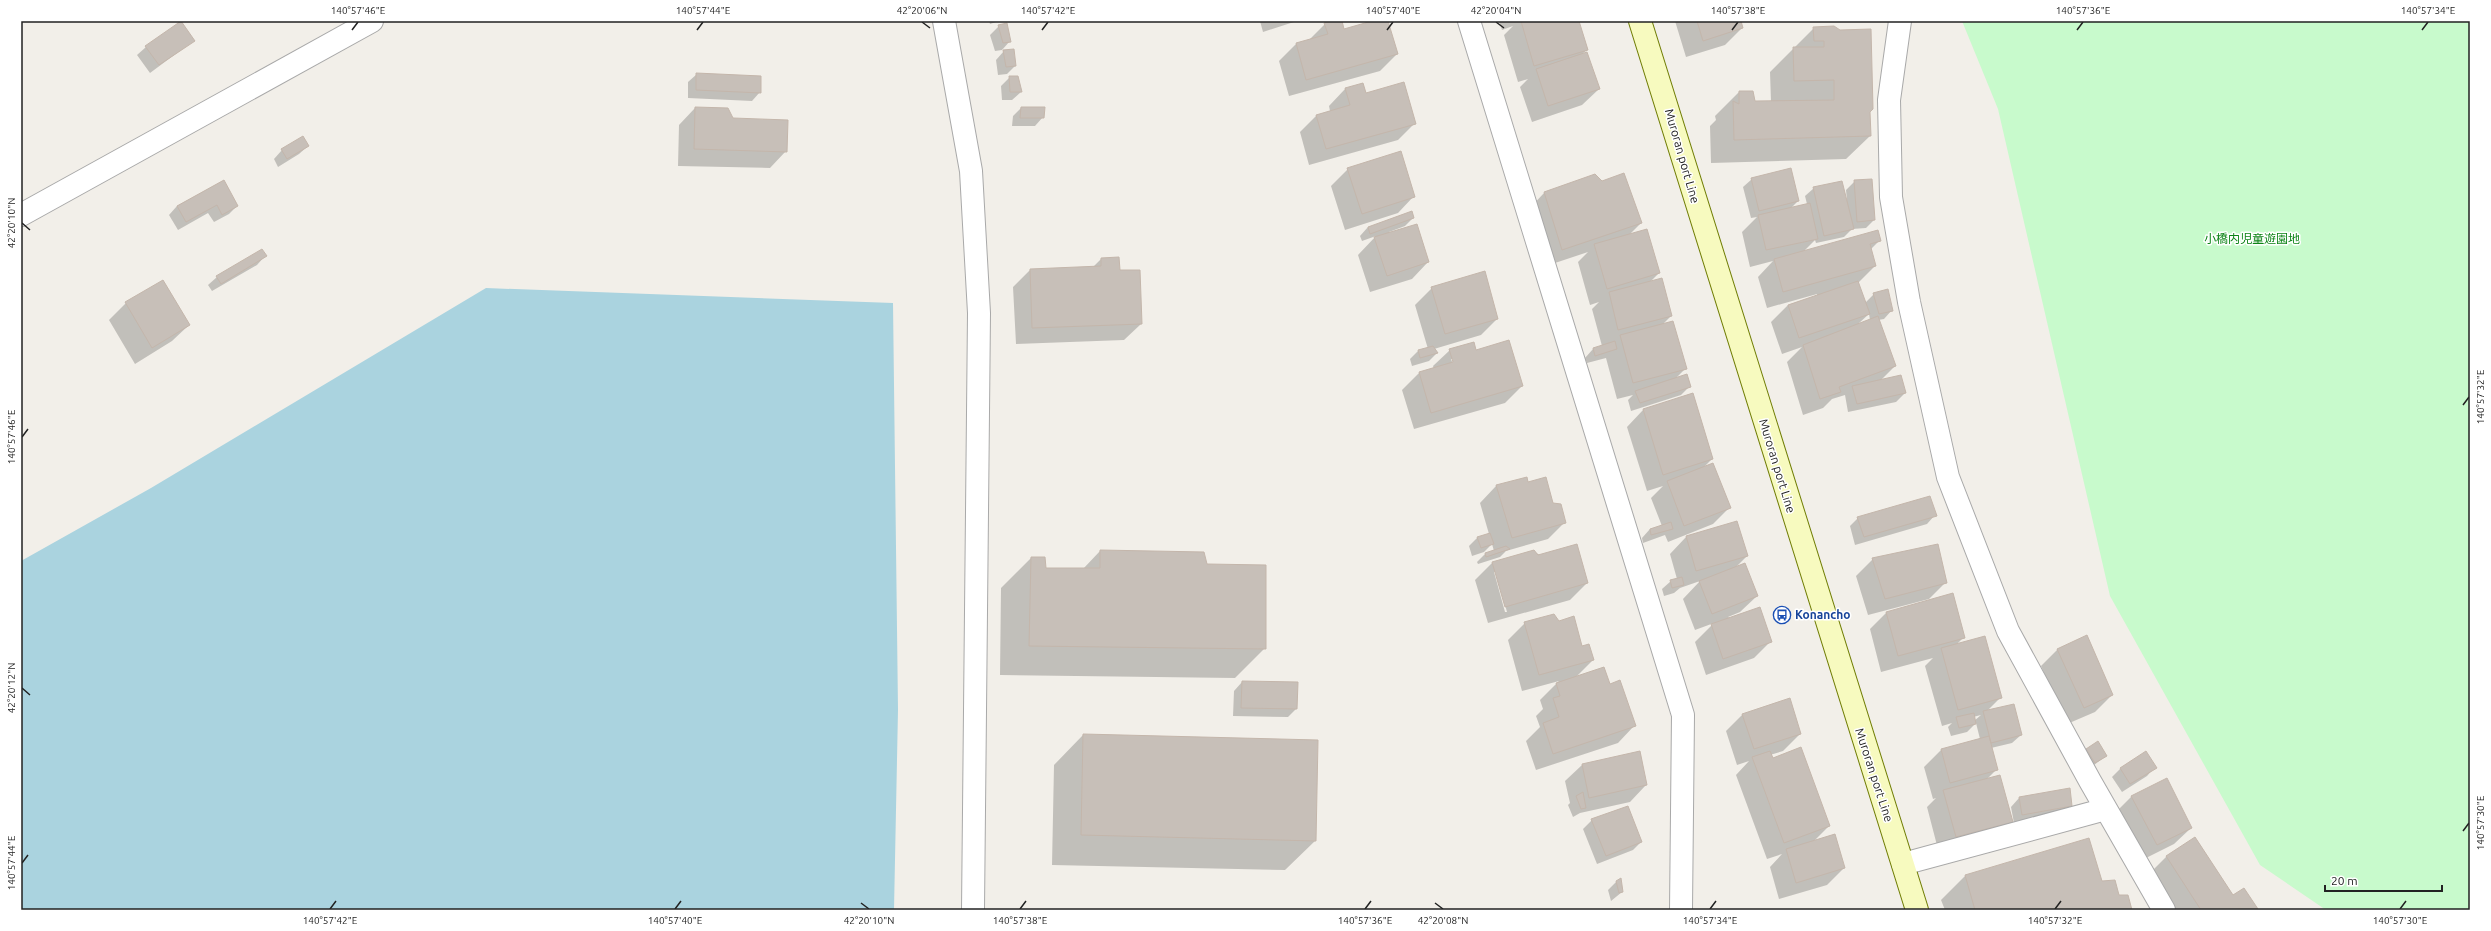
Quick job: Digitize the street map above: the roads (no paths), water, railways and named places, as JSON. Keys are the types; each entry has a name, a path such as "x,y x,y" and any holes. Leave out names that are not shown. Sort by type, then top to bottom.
{"main road":[{"name":"Muroran port Line","path":"1640,21 1917,910"}],"street":[{"path":"21,215 372,21"},
{"path":"944,21 971,171 979,313 973,910"},
{"path":"1469,21 1683,714 1681,910"},
{"path":"1900,21 1889,100 1892,197 1909,302 1948,477 2008,631 2106,809 2164,910"},
{"path":"1903,864 2106,809"}],"water":[{"path":"486,288 893,303 898,710 894,910 21,910 21,561 151,488"}],"place":[{"name":"Konancho","path":"1782,615"}],"park label":[{"name":"小橋内児童遊園地","path":"2252,239"}]}
